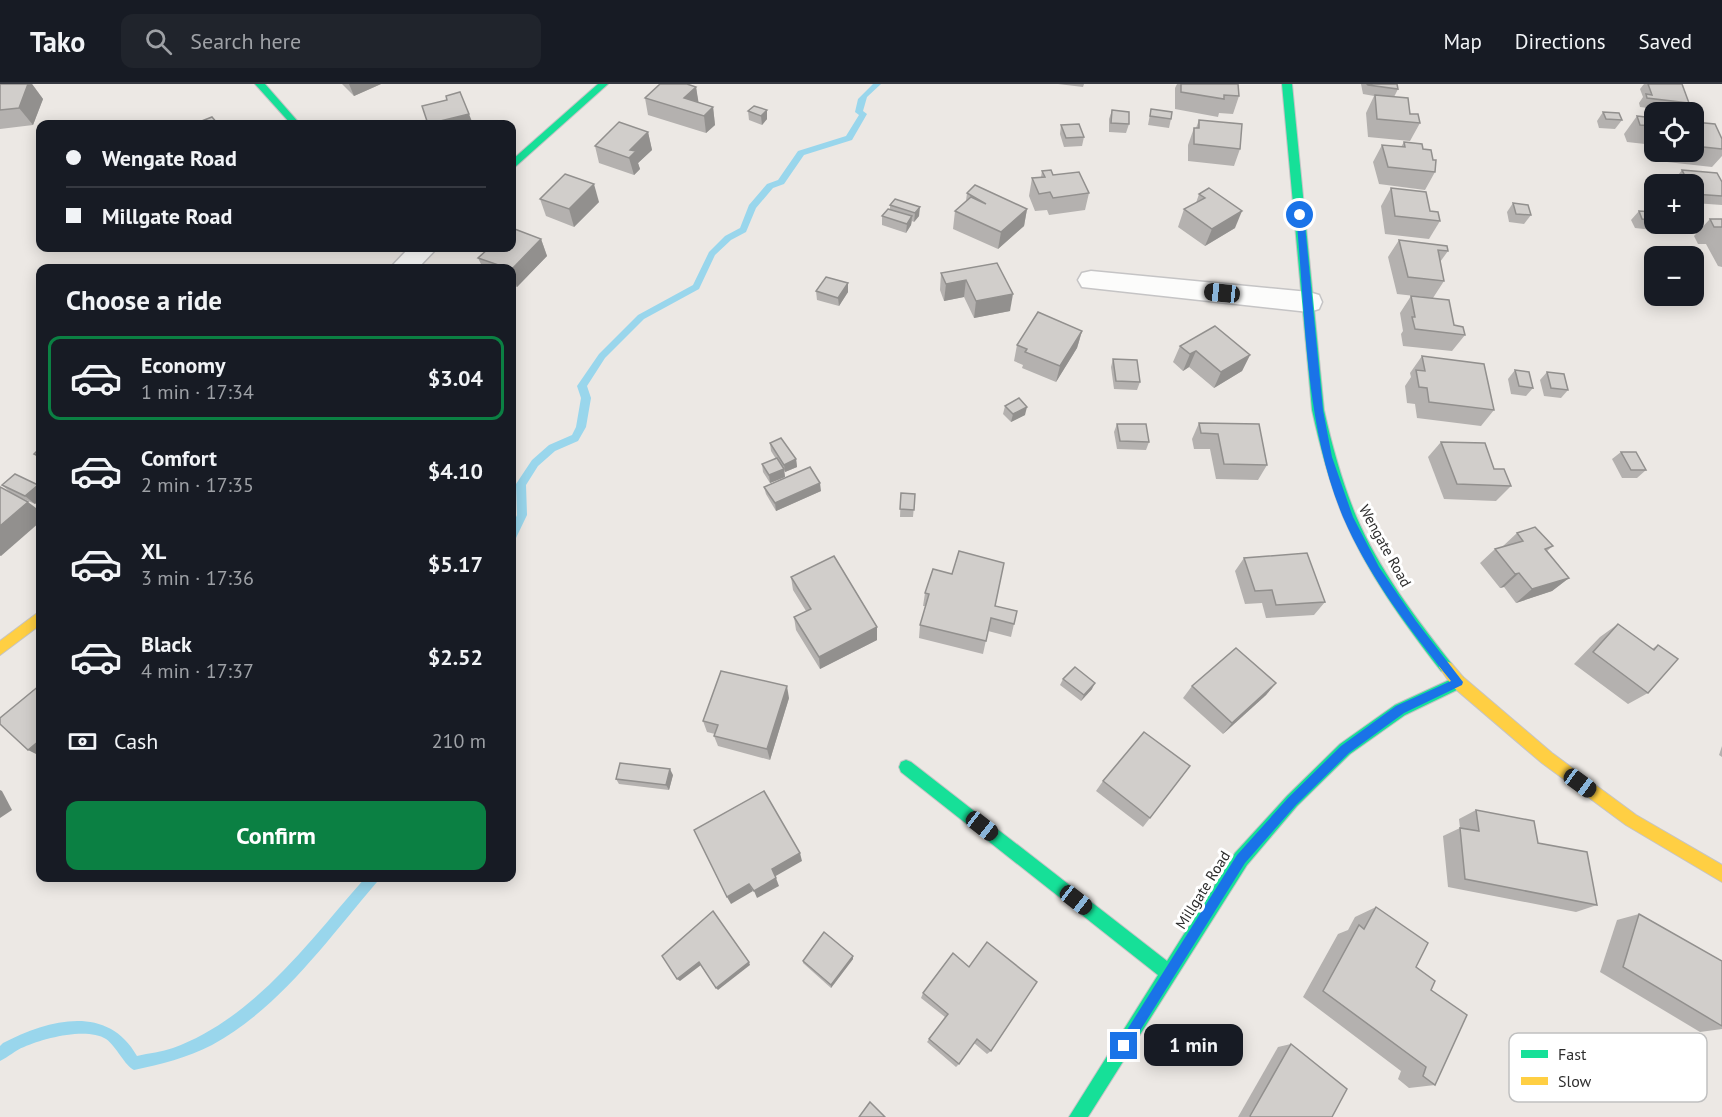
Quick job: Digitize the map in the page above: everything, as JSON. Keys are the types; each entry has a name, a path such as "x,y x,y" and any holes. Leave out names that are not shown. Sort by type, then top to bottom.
{"street":[{"path":"260,84 292,120"},
{"path":"516,161 603,84"},
{"name":"Wengate Road","path":"1287,84 1318,410 1328,457 1348,517 1388,588 1412,624 1458,682 1547,758 1612,806 1722,874"},
{"path":"407,264 420,252"},
{"path":"1091,280 1309,302"},
{"path":"0,649 36,620"},
{"name":"Millgate Road","path":"1078,1117 1241,859 1292,801 1354,742 1400,710 1458,682"},
{"path":"906,767 1170,974"}],"building":[{"path":"0,84 28,84 19,108 0,110"},
{"path":"660,84 687,84 696,87 684,98 713,107 704,116 645,98"},
{"path":"1181,84 1238,84 1239,96 1224,95 1224,99 1181,92"},
{"path":"1397,84 1398,89 1368,85"},
{"path":"1648,84 1682,84 1689,102 1647,98 1646,94 1652,95"},
{"path":"460,92 469,114 444,120 427,120 422,106 447,100 446,96"},
{"path":"1375,95 1408,98 1410,114 1418,114 1420,123 1377,119"},
{"path":"754,106 767,110 761,116 748,111"},
{"path":"1151,109 1172,112 1171,119 1150,116"},
{"path":"1112,110 1129,112 1129,124 1111,123"},
{"path":"1603,112 1619,113 1622,120 1606,119"},
{"path":"1637,116 1644,117 1644,125 1640,125"},
{"path":"1199,120 1242,124 1240,149 1194,144 1194,128 1199,128"},
{"path":"619,122 648,132 630,150 636,151 629,158 595,146"},
{"path":"1704,123 1715,124 1722,139 1722,149 1704,147"},
{"path":"1079,124 1084,137 1066,138 1061,125"},
{"path":"1404,142 1422,144 1423,149 1431,150 1433,160 1436,160 1435,172 1388,167 1382,145 1405,147"},
{"path":"1051,170 1053,175 1079,172 1089,193 1053,198 1050,192 1039,194 1032,178 1045,177 1042,171"},
{"path":"1682,170 1717,173 1722,182 1722,196 1704,195 1704,174 1684,174"},
{"path":"565,174 594,184 569,209 540,199"},
{"path":"975,185 1027,209 1001,232 955,211 971,197 986,204 967,193"},
{"path":"1209,188 1242,211 1212,229 1184,209 1205,198 1199,194"},
{"path":"1391,188 1426,192 1430,211 1438,212 1440,221 1395,216"},
{"path":"895,199 920,207 915,213 890,205"},
{"path":"1513,203 1528,205 1531,215 1516,214"},
{"path":"888,209 912,216 907,224 882,216"},
{"path":"1639,211 1644,211 1644,219"},
{"path":"1710,219 1722,219 1722,227 1714,227"},
{"path":"516,230 541,239 516,265 495,264 478,258 485,252 516,252"},
{"path":"1399,240 1447,246 1448,251 1438,250 1444,281 1408,277"},
{"path":"997,263 1013,294 976,301 966,280 946,284 941,273"},
{"path":"826,277 848,283 838,298 816,291"},
{"path":"1411,296 1449,300 1454,325 1463,327 1465,335 1415,329"},
{"path":"1038,312 1082,331 1060,366 1025,352 1027,349 1017,345"},
{"path":"1215,326 1250,355 1221,372 1196,351 1190,354 1180,346"},
{"path":"1422,356 1484,364 1494,410 1429,402 1427,388 1419,387 1416,370 1425,371"},
{"path":"1113,359 1137,360 1140,382 1116,381"},
{"path":"1515,370 1529,372 1533,388 1519,386"},
{"path":"1547,372 1564,374 1568,390 1551,388"},
{"path":"1019,398 1027,407 1013,414 1005,406"},
{"path":"1199,423 1259,424 1267,465 1224,464 1218,434 1201,433"},
{"path":"1117,424 1146,424 1149,442 1120,441"},
{"path":"781,438 796,459 784,465 770,443"},
{"path":"1441,442 1485,443 1494,469 1504,469 1511,486 1457,484"},
{"path":"1621,452 1636,452 1646,470 1631,470"},
{"path":"777,458 784,469 769,475 762,464"},
{"path":"810,467 820,483 775,503 764,487"},
{"path":"15,474 36,484 36,487 25,496 2,485"},
{"path":"0,487 28,502 0,526"},
{"path":"901,493 915,494 914,510 900,509"},
{"path":"1535,527 1553,546 1545,549 1569,578 1532,589 1519,573 1515,574 1495,549 1523,541 1517,533"},
{"path":"959,551 1004,563 995,606 1017,611 1014,624 991,618 986,641 920,625 929,594 925,593 933,569 952,574"},
{"path":"1307,553 1325,602 1276,605 1272,590 1255,591 1244,558"},
{"path":"834,556 877,627 819,657 794,617 811,609 791,577"},
{"path":"1618,624 1654,650 1658,645 1678,659 1648,693 1593,652"},
{"path":"1236,648 1276,683 1232,723 1192,686"},
{"path":"1075,667 1095,683 1084,695 1063,679"},
{"path":"721,671 787,686 767,749 714,736 718,725 703,721"},
{"path":"36,688 36,743 28,750 0,724 0,718"},
{"path":"1144,732 1190,766 1150,818 1103,781"},
{"path":"620,763 670,769 666,785 616,779"},
{"path":"764,791 800,853 772,869 776,878 754,891 749,884 727,897 694,830"},
{"path":"1476,810 1534,821 1538,843 1587,852 1597,905 1465,879 1460,828 1479,831"},
{"path":"1376,907 1428,943 1416,967 1435,981 1431,990 1467,1015 1435,1085 1423,1076 1426,1067 1323,991 1359,925 1364,929"},
{"path":"713,911 749,962 716,988 699,962 677,979 662,956"},
{"path":"1639,914 1722,961 1722,1026 1623,967"},
{"path":"824,932 853,956 831,985 803,961"},
{"path":"987,942 1037,982 991,1051 977,1039 959,1064 929,1039 948,1014 923,993 953,953 969,967"},
{"path":"1291,1044 1347,1089 1332,1117 1250,1116"},
{"path":"870,1102 885,1117 859,1117"}],"waterway":[{"path":"516,527 522,515 521,484 535,463 552,448 575,438 581,427 586,398 582,386 602,356 641,317 696,287 712,254 728,238 743,230 752,207 770,186 781,182 801,153 849,138 863,114 859,112 862,99 877,84"},
{"path":"0,1054 20,1042 64,1029 102,1030 113,1036 125,1048 134,1063 172,1055 207,1040 239,1019 269,994 370,882"}],"traffic: fast":[{"path":"260,84 292,120"},
{"path":"516,161 603,84"},
{"path":"1287,84 1318,410 1327,449 1337,484 1365,547 1401,606 1446,667"},
{"path":"1078,1117 1241,859 1292,801 1345,749 1400,710 1458,682"},
{"path":"906,767 1170,974"}],"traffic: slow":[{"path":"0,649 36,620"},
{"path":"1446,667 1458,682 1547,758 1631,820 1722,874"}],"route":[{"path":"1124,1046 1241,859 1292,801 1345,749 1400,710 1458,682 1412,624 1376,569 1348,517 1328,457 1318,410 1300,215"}]}
